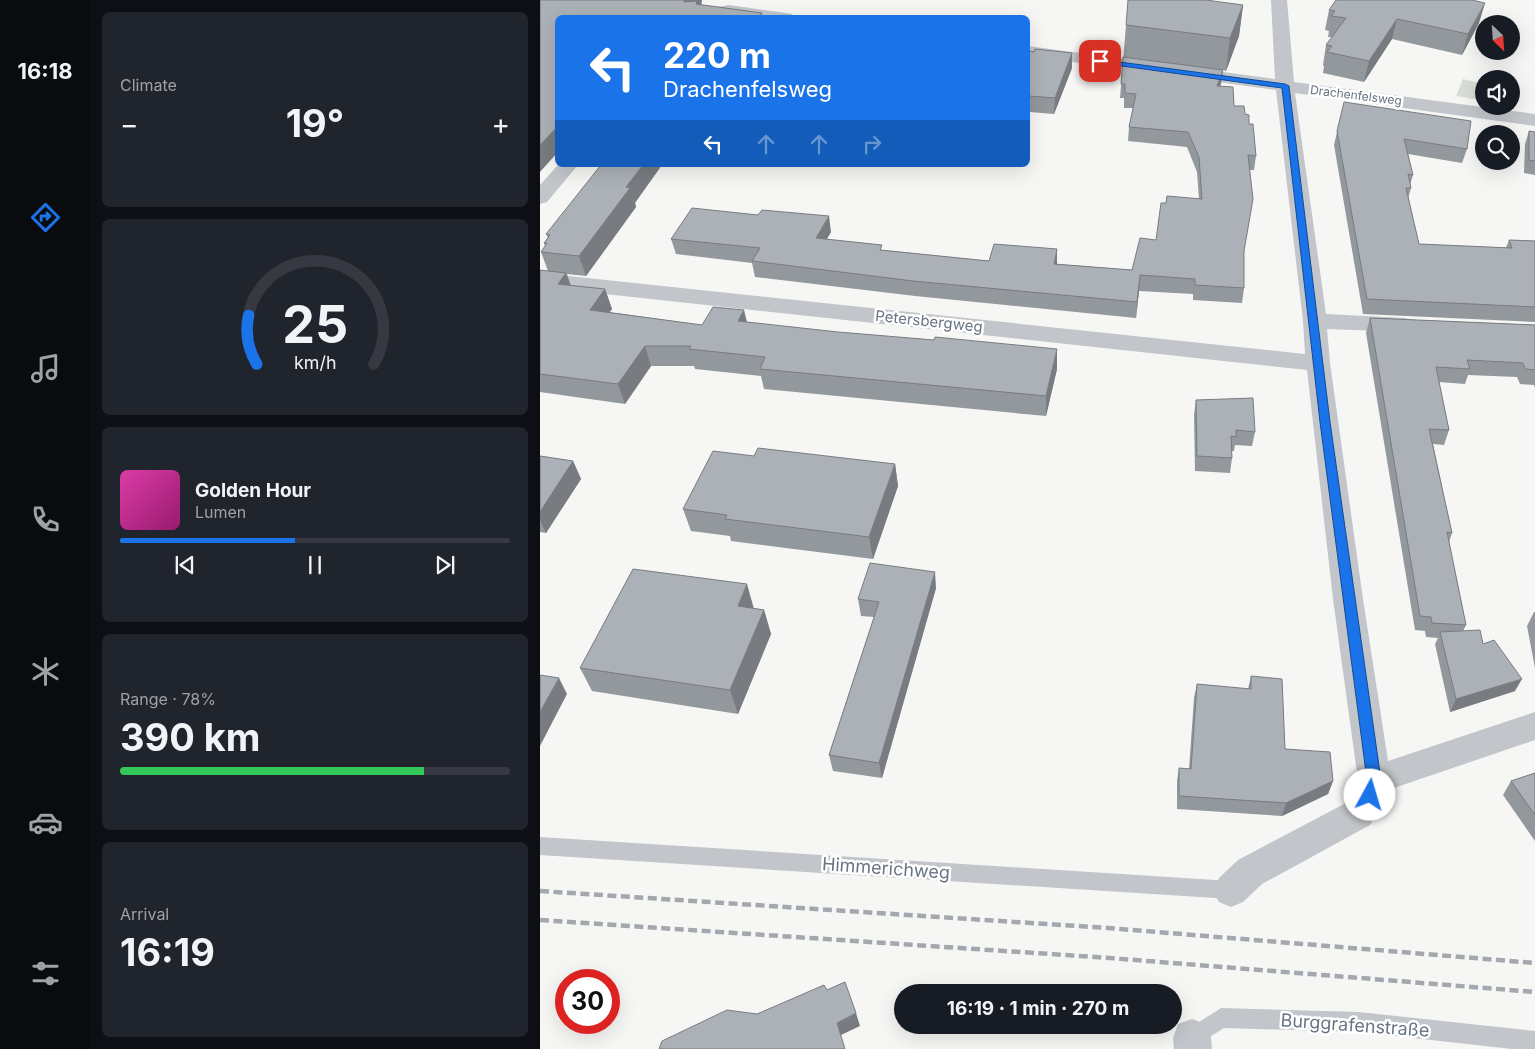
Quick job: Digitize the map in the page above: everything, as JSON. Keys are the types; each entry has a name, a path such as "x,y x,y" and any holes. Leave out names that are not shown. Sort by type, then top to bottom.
{"street":[{"path":"1232,890 1250,872 1358,814 1370,795 1374,780 1348,598 1318,363 1285,86 1279,0"},
{"path":"704,15 714,11 731,10 765,15"},
{"name":"Drachenfelsweg","path":"1030,51 1535,120"},
{"path":"540,198 566,167"},
{"name":"Petersbergweg","path":"540,280 1318,363"},
{"path":"1314,321 1430,326"},
{"path":"1374,780 1535,726"}],"lane":[{"name":"Himmerichweg","path":"540,846 1232,890"},
{"name":"Burggrafenstraße","path":"1192,1043 1221,1018 1359,1022 1535,1041"}],"shaded area":[{"path":"1463,79 1475,82 1475,99 1456,96"}],"building":[{"path":"540,0 684,0 684,2 697,1 696,4 762,13 760,15 555,15 555,129 540,145"},
{"path":"1128,0 1206,0 1243,5 1230,38 1126,25"},
{"path":"1336,0 1472,0 1485,3 1478,15 1475,15 1475,21 1468,34 1397,19 1369,61 1327,52 1332,46 1326,45 1346,18 1331,16 1335,11 1329,10"},
{"path":"1035,49 1072,53 1055,98 1030,96 1030,51 1034,52"},
{"path":"1123,57 1223,70 1217,86 1233,87 1234,106 1244,106 1245,114 1249,115 1249,124 1253,124 1256,156 1248,155 1253,199 1244,251 1244,288 1195,285 1195,279 1140,275 1137,302 913,281 752,261 760,248 671,239 692,208 758,215 762,210 829,216 816,238 882,245 880,250 989,261 994,244 1057,249 1054,264 1132,270 1140,238 1156,240 1161,203 1166,203 1167,196 1202,199 1199,157 1188,132 1129,127 1136,94 1125,93 1125,84 1121,84"},
{"path":"1344,102 1471,121 1467,149 1404,139 1413,175 1408,174 1411,188 1406,188 1419,244 1512,248 1509,240 1535,241 1535,307 1367,299 1337,131"},
{"path":"1529,131 1535,132 1535,161 1529,160"},
{"path":"599,167 641,167 626,187 630,188 579,256 541,252 547,243 544,243 550,235 546,234"},
{"path":"540,270 566,273 558,284 605,289 590,310 702,325 713,307 744,310 738,321 838,332 934,340 935,337 1057,349 1046,396 760,369 765,357 689,349 691,346 645,346 618,384 540,374"},
{"path":"1370,318 1535,325 1535,370 1525,369 1523,363 1467,360 1470,369 1436,367 1449,430 1429,429 1452,533 1447,532 1466,625 1432,623 1431,617 1420,616"},
{"path":"1253,398 1255,432 1236,430 1236,437 1231,436 1232,458 1197,456 1196,400"},
{"path":"758,448 895,464 869,537 725,519 727,515 683,509 713,451 754,456"},
{"path":"540,456 573,461 540,512"},
{"path":"870,563 935,572 879,763 829,755 879,602 858,599"},
{"path":"633,569 747,584 738,606 764,610 730,690 580,668"},
{"path":"1480,630 1483,644 1494,640 1522,679 1456,699 1440,632"},
{"path":"540,675 559,678 540,712"},
{"path":"1251,676 1282,679 1285,749 1330,752 1333,781 1286,803 1179,796 1179,768 1191,769 1197,684 1251,689"},
{"path":"1535,773 1535,815 1511,781"},
{"path":"845,982 856,1013 837,1023 845,1049 659,1049 662,1041 727,1010 757,1014 824,985 827,990"}],"railway":[{"path":"540,891 1108,928 1535,963"},
{"path":"540,920 1110,958 1535,992"}],"route":[{"path":"1100,61 1285,86 1325,422 1374,780 1370,795"}]}
